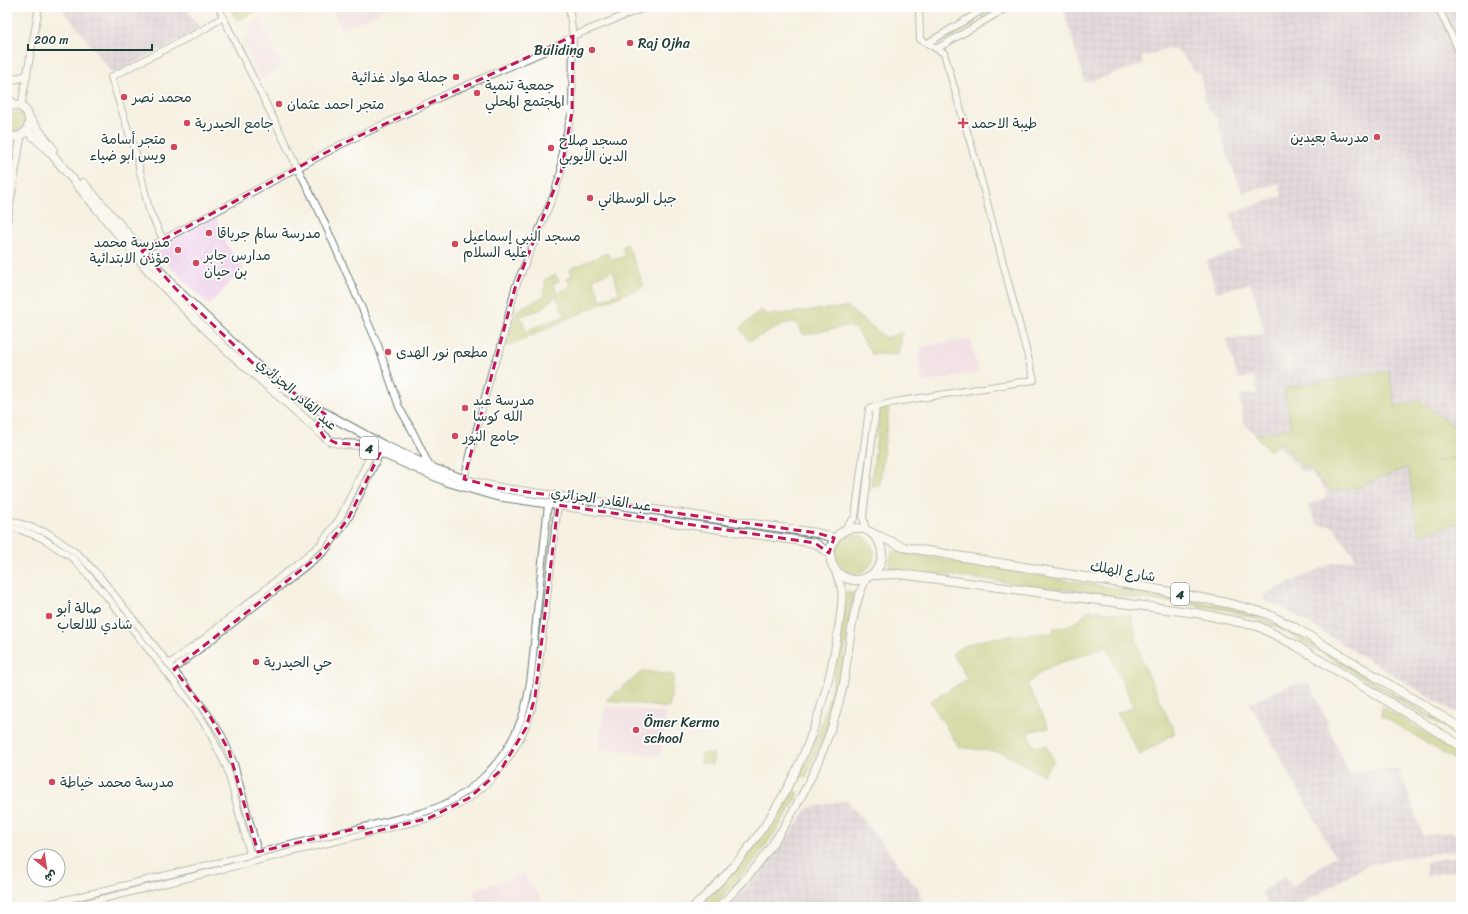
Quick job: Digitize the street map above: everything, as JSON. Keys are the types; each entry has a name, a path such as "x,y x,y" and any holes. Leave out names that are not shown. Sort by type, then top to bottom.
{"highway":[{"path":"7,81 26,76"},
{"name":"عبد القادر الجزائري","path":"7,98 14,106 27,112 54,150 176,289 261,371 298,398 328,416 430,467 464,480 499,488 817,533 834,538"},
{"path":"7,135 12,137 24,133 30,118"},
{"name":"عبد القادر الجزائري","path":"24,133 50,152 149,271 182,306 226,349 330,441 343,444 363,445 457,486 496,496 815,543 829,553"},
{"path":"319,432 319,421 328,416"},
{"path":"343,444 351,438 351,428"},
{"path":"852,528 869,532 881,546 882,554 881,562 869,577 850,580 836,573 830,562 829,553 834,538 844,530 852,528"},
{"name":"شارع الهلك","path":"869,532 903,547 1144,587 1227,603 1265,613 1294,627 1461,728"},
{"name":"4","path":"869,577 899,574 912,575 1197,613 1258,626 1295,645 1461,746"}],"main road":[{"path":"7,220 24,133"},
{"path":"693,907 711,890 754,841 774,813 792,781 809,745 827,689 837,640 842,592 836,573"},
{"path":"718,907 754,867 770,846 811,778 824,750 842,692 858,596 869,577"}],"street":[{"path":"14,106 26,76 39,7"},
{"path":"219,7 322,217 356,299 378,345 398,407 414,432 430,467"},
{"path":"464,480 492,370 500,351 515,288 554,194 561,172 562,151 572,112 573,36 569,7"},
{"path":"142,251 342,144 442,96 559,45 573,36 646,7"},
{"path":"844,530 855,517 869,409 895,402 1034,380 979,172 944,53 938,48 920,39 919,7"},
{"path":"928,43 987,7"},
{"path":"938,48 1008,7"},
{"path":"1438,7 1461,55"},
{"path":"975,14 980,24"},
{"path":"163,239 149,210 137,158 111,77 203,30 223,17"},
{"path":"869,532 863,517 876,407"},
{"path":"174,670 313,552 326,538 342,514 377,451"},
{"path":"169,664 238,616 325,551 348,518 377,451"},
{"path":"36,907 428,811 451,801 480,781 497,763 509,746 523,714 530,684 548,504"},
{"path":"70,907 416,822 448,810 469,798 487,784 500,771 513,753 526,728 535,697 558,505"},
{"path":"342,514 348,518"},
{"path":"8,522 48,533 71,548 86,561 147,647 187,699 208,729 225,763 250,854"},
{"path":"107,591 152,642 216,726 230,754 241,784 258,852"},
{"path":"147,647 152,642"},
{"path":"187,699 193,694"},
{"path":"363,827 365,834"}],"highlighted area":[{"path":"573,36 572,112 561,172 515,288 464,479 499,488 817,533 834,538 829,553 815,543 558,505 535,697 526,728 500,771 469,798 429,818 365,834 363,827 258,852 229,751 211,718 174,669 319,556 348,519 380,453 363,445 336,443 324,437 317,425 325,414 261,371 176,289 142,251 342,144"}],"shaded area":[{"path":"61,7 184,7 201,29 113,74"},
{"path":"331,7 390,7 342,30"},
{"path":"1063,7 1461,7 1461,54 1456,57 1461,67 1461,716 1283,608 1263,600 1264,595 1330,564 1356,558 1331,525 1318,525 1307,505 1325,498 1327,492 1310,472 1302,472 1279,445 1269,451 1244,423 1240,396 1257,393 1254,376 1238,379 1227,339 1265,334 1251,283 1216,292 1207,261 1242,249 1230,214 1282,196 1279,183 1243,193 1226,153 1217,118 1207,108 1200,74 1193,70 1180,52 1167,48 1141,58 1143,64 1085,83"},
{"path":"260,19 282,67 261,79 242,40 253,35 249,25"},
{"path":"216,217 226,243 243,269 209,305 156,253 177,237"},
{"path":"970,339 979,373 923,382 918,354 921,352 921,347"},
{"path":"1309,683 1329,723 1327,724 1349,774 1381,768 1400,770 1423,836 1448,832 1461,836 1461,849 1369,864 1296,907 1270,907 1261,893 1285,875 1292,887 1335,856 1250,703 1290,685"},
{"path":"605,706 666,713 660,756 599,748"},
{"path":"847,800 919,890 923,907 728,907 773,858 808,808"},
{"path":"1461,855 1461,870 1426,876 1426,862"},
{"path":"524,874 546,907 478,907 473,890"}],"green space":[{"path":"230,7 263,7 237,21"},
{"path":"995,7 1003,7 983,19 981,15"},
{"path":"975,19 977,23 947,40 944,37"},
{"path":"20,111 24,116 23,127 15,132 8,131 7,119 12,114"},
{"path":"627,244 644,286 603,303 602,300 619,293 613,270 593,279 602,303 531,336 528,330 565,316 556,296 542,309 521,316 528,337 504,347 517,310 545,296 543,290 546,286 544,280 556,275 559,281 553,284 557,293 570,287 567,278 572,276 570,269 607,253 612,260 625,256 622,247"},
{"path":"847,307 886,338 903,332 898,355 872,354 857,330 847,326 804,335 795,322 787,323 749,341 740,328 761,310 768,315"},
{"path":"1389,371 1395,407 1419,400 1461,432 1461,456 1435,462 1461,457 1461,522 1423,534 1418,529 1408,467 1364,484 1364,486 1331,491 1308,467 1301,465 1282,442 1269,451 1255,435 1291,428 1284,388"},
{"path":"889,406 880,485 871,487 880,408"},
{"path":"851,535 859,535 866,538 871,543 874,554 871,565 866,570 859,573 851,573 844,570 839,565 836,558 836,550 839,543 844,538"},
{"path":"892,551 1223,606 1243,611 1296,634 1461,735 1461,737 1292,635 1275,626 1250,617 1223,609 889,568"},
{"path":"846,591 853,593 843,666 830,720 806,778 800,775 820,725 830,694 842,630"},
{"path":"1089,610 1131,615 1141,659 1175,733 1140,755 1117,713 1134,707 1106,646 1052,666 1042,671 1027,684 1049,728 1027,732 1035,747 1046,745 1054,761 1043,775 1004,753 959,747 930,701 968,679 952,654 972,643 985,640 1000,637 1053,633 1054,628 1074,623"},
{"path":"643,671 674,675 669,708 606,700"},
{"path":"1381,706 1461,755 1461,764 1382,716"},
{"path":"702,753 714,754 712,765 701,763"},
{"path":"792,790 799,793 760,854 724,895 711,907 699,907 726,880 762,837 773,822"}],"place":[{"name":"Raj Ojha","path":"630,43"},
{"name":"Buliding","path":"592,50"},
{"name":"جملة مواد غذائية","path":"456,77"},
{"name":"جمعية تنمية المجتمع المحلي","path":"477,93"},
{"name":"محمد نصر","path":"124,97"},
{"name":"متجر احمد عثمان","path":"279,104"},
{"name":"جامع الحيدرية","path":"187,123"},
{"name":"طيبة الاحمد","path":"963,123"},
{"name":"مدرسة بعيدين","path":"1377,137"},
{"name":"متجر أسامة ويس ابو ضياء","path":"174,147"},
{"name":"مسجد صلاح الدين الأيوبي","path":"551,148"},
{"name":"جبل الوسطاني","path":"590,198"},
{"name":"مدرسة سالم جرباقا","path":"209,233"},
{"name":"مسجد النبي إسماعيل عليه السلام","path":"455,244"},
{"name":"مدرسة محمد مؤذن الابتدائية","path":"178,250"},
{"name":"مدارس جابر بن حيان","path":"196,263"},
{"name":"مطعم نور الهدى","path":"388,352"},
{"name":"مدرسة عبد الله كوسا","path":"465,408"},
{"name":"جامع النور","path":"455,436"},
{"name":"صالة أبو شادي للالعاب","path":"49,616"},
{"name":"حي الحيدرية","path":"256,662"},
{"name":"Ömer Kermo school","path":"636,730"},
{"name":"مدرسة محمد خياطة","path":"52,782"}]}
